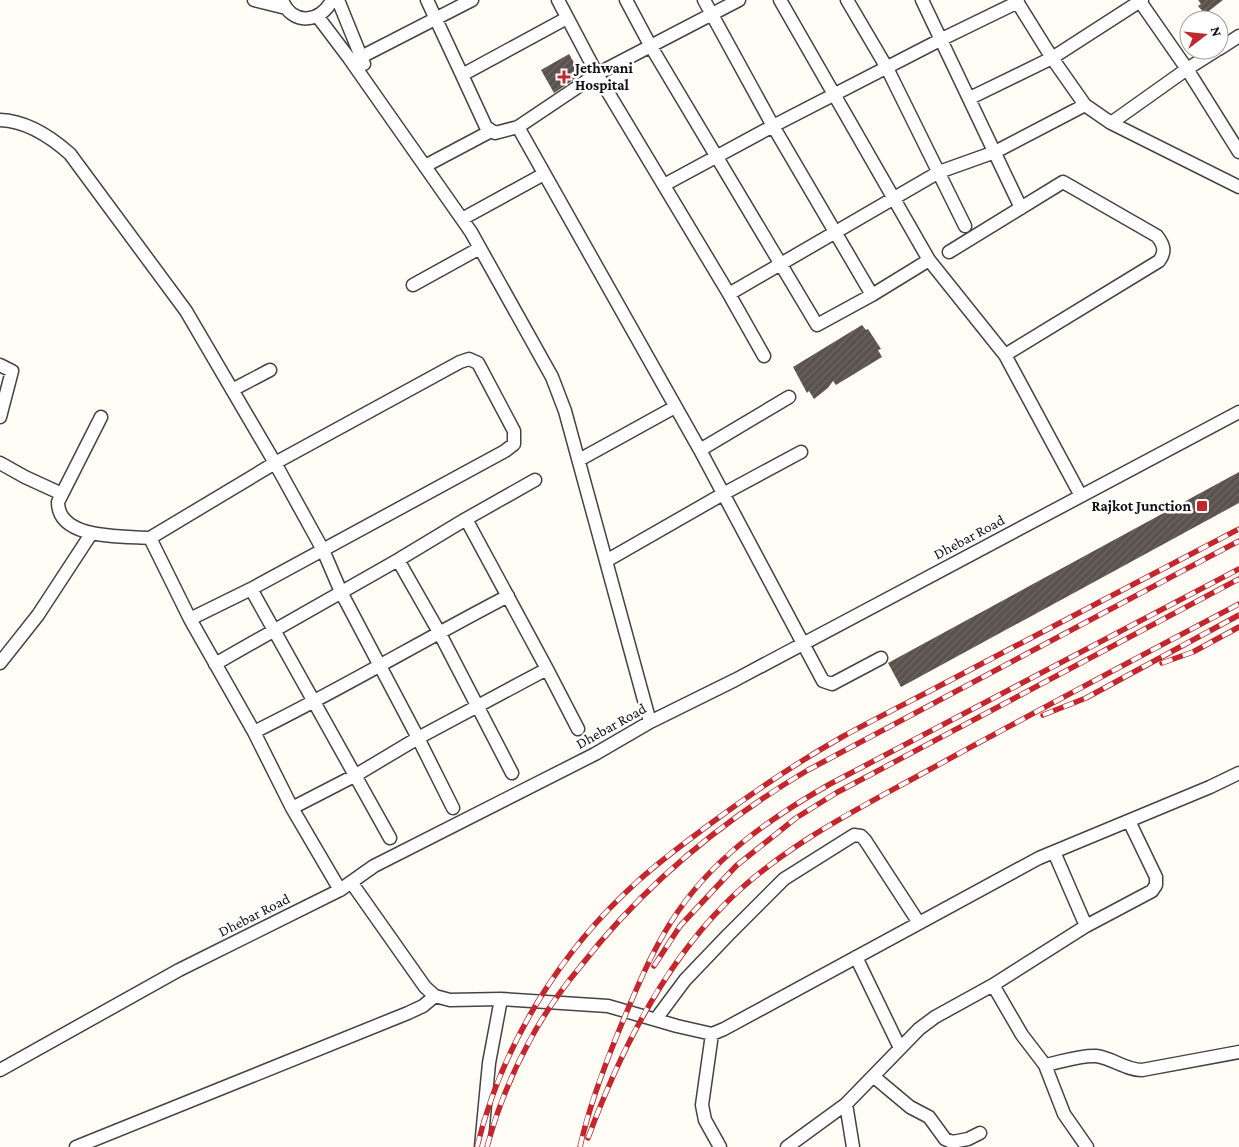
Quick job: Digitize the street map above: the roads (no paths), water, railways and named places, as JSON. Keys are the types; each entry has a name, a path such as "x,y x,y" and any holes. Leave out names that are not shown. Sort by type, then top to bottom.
{"street":[{"path":"254,0 284,4 291,13 300,18 318,17 328,8 332,0"},
{"path":"338,0 376,97"},
{"path":"427,0 486,127 496,133 518,127 597,74 739,0"},
{"path":"361,57 472,0"},
{"path":"558,0 597,74 764,356"},
{"path":"626,0 650,45 817,325 872,295 929,260"},
{"path":"704,0 773,126 872,295"},
{"path":"780,0 929,260 1005,354 1081,496"},
{"path":"847,0 887,68 965,226"},
{"path":"922,0 1021,208"},
{"path":"970,98 1052,58 1140,0 1187,69 1239,152"},
{"path":"664,185 773,126 1017,1 1052,58 1085,105 1111,123 1239,187"},
{"path":"318,17 462,219 552,377 565,411 579,460 650,722"},
{"path":"462,75 567,18"},
{"path":"1111,123 1201,60"},
{"path":"729,294 939,172 995,152 1085,105"},
{"path":"0,120 11,120 27,126 60,144 70,154 186,311 275,463 323,550 341,592 453,808"},
{"path":"518,127 700,450 823,681 832,684 881,658"},
{"path":"425,166 491,131"},
{"path":"462,219 544,174"},
{"path":"949,252 1063,182 1157,236 1164,248 1163,256 1159,261 1005,354"},
{"path":"413,285 480,248"},
{"path":"101,417 58,502 58,511 62,518 72,526 91,534 150,538 275,463 460,362 469,359 478,363 514,431 514,444 505,451 251,589 190,619"},
{"path":"0,365 12,371 0,417"},
{"path":"232,390 270,370"},
{"path":"700,450 789,397"},
{"path":"579,460 675,407"},
{"name":"Dhebar Road","path":"0,1070 179,970 340,890 374,866 595,754 650,722 804,644 1239,412"},
{"path":"606,561 801,452"},
{"path":"0,463 62,494"},
{"path":"215,664 535,480"},
{"path":"466,519 548,669 578,729"},
{"path":"0,663 38,615 91,534"},
{"path":"150,538 190,619 254,732 292,808 340,890"},
{"path":"398,560 512,773"},
{"path":"251,589 390,838"},
{"path":"254,732 315,702 438,632 508,596"},
{"path":"292,808 356,775 418,738 548,669"},
{"path":"351,882 425,988 436,996 450,1000 501,999 608,1006 712,1034 1039,858 1210,787 1239,773"},
{"path":"787,1147 846,1104 919,1029 935,1017 993,985 1086,926 1152,891 1156,885 1156,877 1129,821"},
{"path":"656,1019 685,980 784,879 854,835 861,836 865,840 919,923"},
{"path":"1054,852 1086,926"},
{"path":"856,957 900,1048"},
{"path":"993,985 1022,1035 1045,1065 1064,1114 1087,1147"},
{"path":"76,1147 408,1013 423,1006 436,996"},
{"path":"481,1147 489,1063 501,999"},
{"path":"712,1034 702,1105 704,1120 720,1147"},
{"path":"1045,1065 1096,1056 1132,1070 1142,1070 1239,1052"},
{"path":"872,1076 910,1107 929,1117 946,1139 952,1142 968,1140 980,1133"},
{"path":"846,1104 853,1147"}],"railway":[{"path":"477,1147 488,1109 518,1036 559,969 610,908 638,881 674,851 758,790 842,737 1239,529"},
{"path":"487,1147 500,1106 516,1067 534,1032 559,994 604,937 630,909 714,834 744,811 808,770 1239,541"},
{"path":"580,1147 592,1102 608,1057 656,947 686,900 703,879 742,843 784,812 830,784 1239,569"},
{"path":"654,966 680,926 736,866 796,818 836,793 1239,579"},
{"path":"588,1138 613,1075 661,985 701,930 746,884 795,847 847,815 1239,604"},
{"path":"1043,715 1086,698 1239,615"},
{"path":"1162,663 1193,652 1239,627"}],"place":[{"name":"Jethwani Hospital","path":"564,77"},
{"name":"Rajkot Junction","path":"1202,506"}]}
